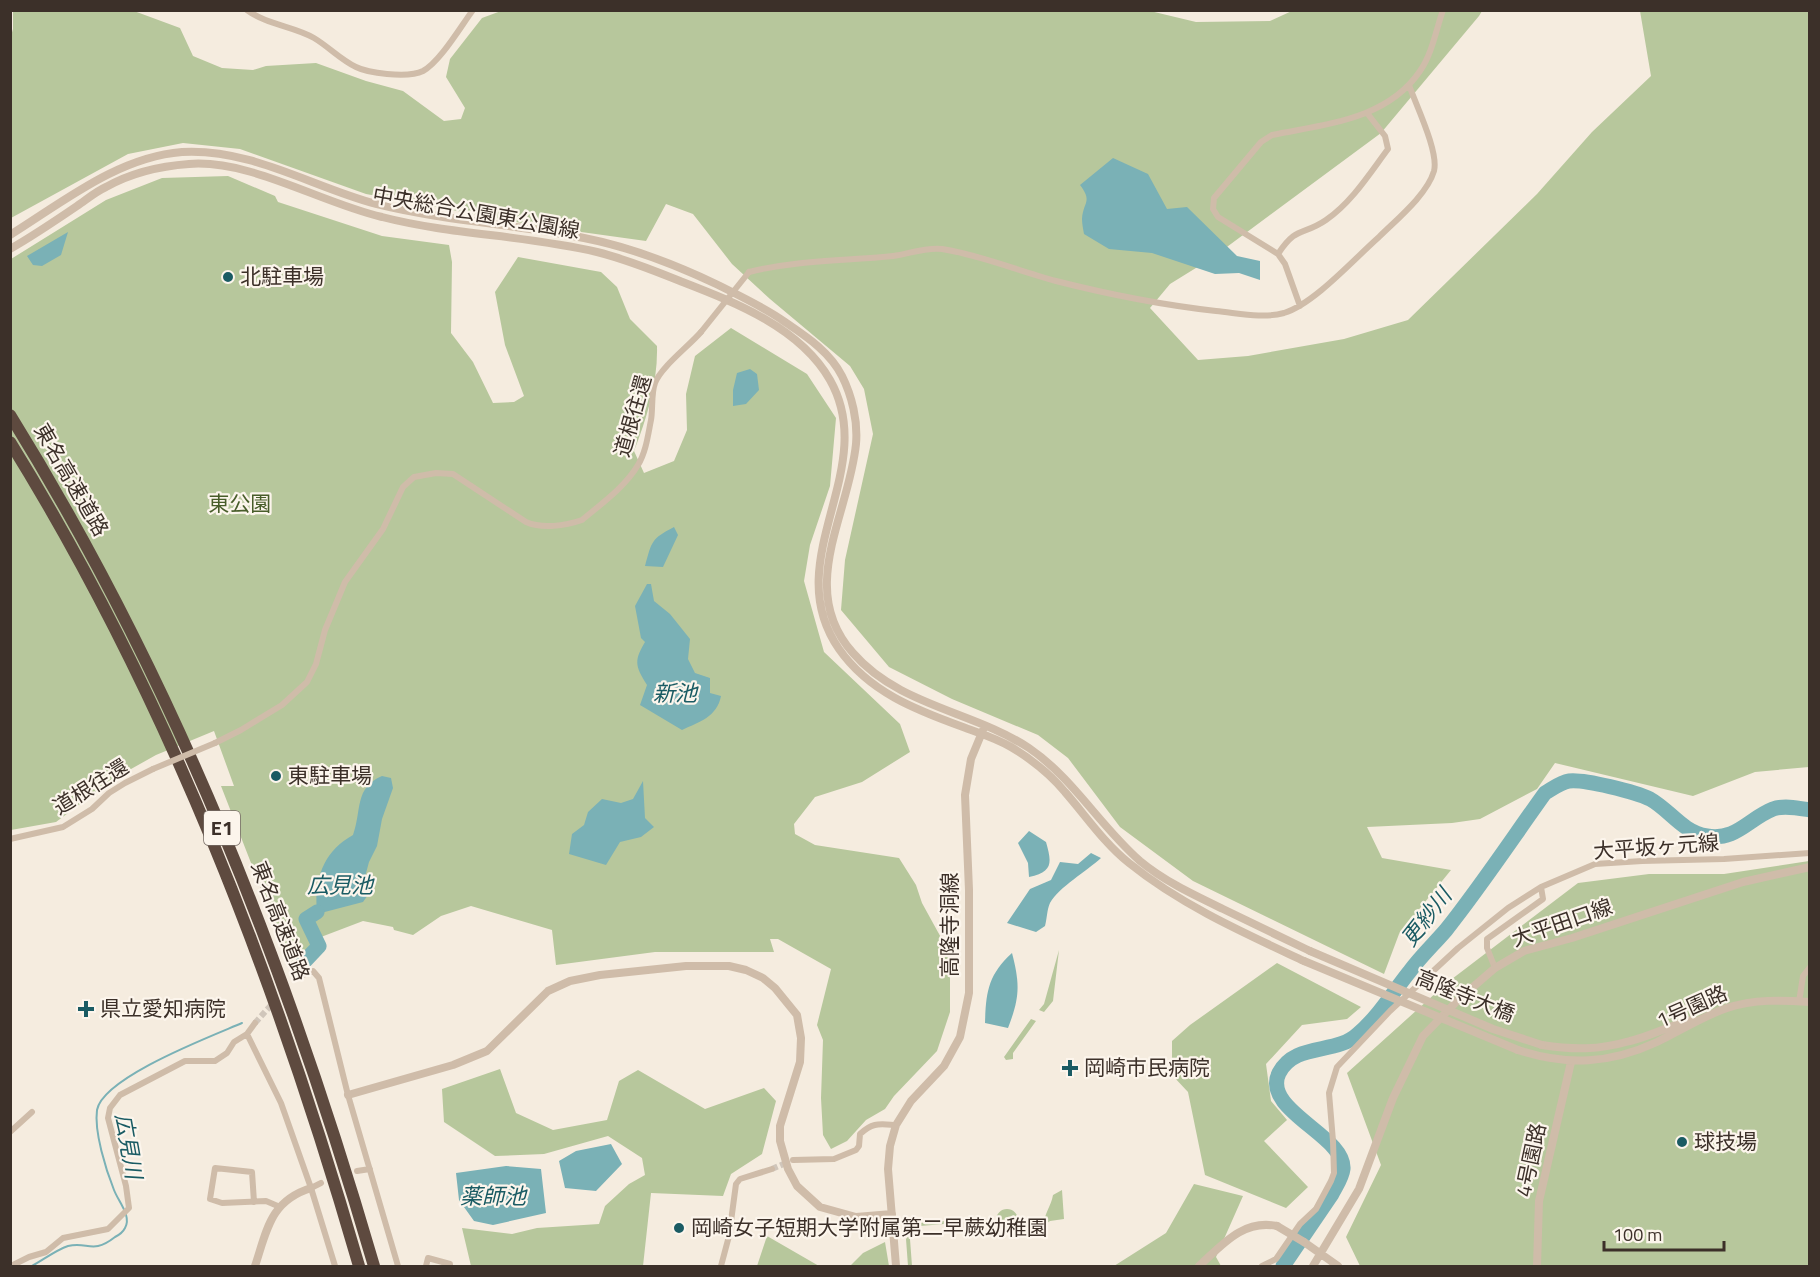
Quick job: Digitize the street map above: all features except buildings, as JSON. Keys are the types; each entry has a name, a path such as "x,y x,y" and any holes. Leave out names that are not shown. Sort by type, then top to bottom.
{"highway":[{"name":"東名高速道路","path":"10,415 47,473 110,589 149,665 211,800 256,909 296,1019 374,1266"},
{"name":"東名高速道路","path":"10,442 82,566 151,700 190,788 242,913 267,981 307,1097 359,1266"}],"street":[{"path":"247,10 257,18 289,27 314,38 354,67 370,72 400,75 421,72 428,68 473,10"},
{"path":"1409,85 1432,146 1434,170 1428,185 1407,210 1333,279 1300,306 1286,264 1278,254 1218,217 1213,209 1214,198 1262,142 1272,135 1313,128 1367,113 1390,101 1409,85 1427,58 1443,10"},
{"path":"1278,254 1287,240 1298,232 1327,220 1355,194 1388,148 1385,136 1367,113"},
{"path":"10,236 110,173 137,162 161,155 185,152 216,153 252,160 325,188 375,203 423,213 585,238 632,250 678,267 755,303 816,344 833,361 845,384 855,416 856,440 852,466 826,569 830,612 840,636 854,655 895,687 983,730"},
{"name":"中央総合公園東公園線","path":"11,248 106,187 158,167 197,163 250,171 380,217 445,230 598,252 664,274 762,317 789,335 812,355 829,376 841,401 846,429 845,451 842,472 819,562 818,587 822,612 839,649 869,682 891,697 925,713 983,730"},
{"name":"道根往還","path":"10,839 63,827 92,809 124,783 215,743 282,705 307,682 316,664 325,630 345,582 382,529 403,487 414,477 436,473 453,474 534,525 574,523 582,520 618,488 638,465 644,453 652,418 655,383 666,367 701,332 749,272 804,261 896,256 911,251 940,249 982,257 1058,282 1169,304 1262,316 1300,306"},
{"name":"高隆寺大橋","path":"983,730 1032,750 1070,785 1115,838 1144,864 1185,891 1310,951 1493,1029 1542,1045 1575,1050 1599,1048 1631,1041 1678,1023 1707,1016"},
{"name":"高隆寺大橋","path":"983,730 1051,777 1102,837 1128,863 1183,901 1304,961 1518,1050 1542,1057"},
{"name":"高隆寺洞線","path":"896,1125 911,1101 944,1066 960,1037 969,993 969,891 965,795 971,759 983,730"},
{"name":"大平坂ヶ元線","path":"1262,1266 1276,1259 1300,1224 1316,1209 1331,1181 1334,1173 1329,1093 1337,1067 1390,1011 1458,948 1508,908 1541,887 1595,864 1724,860 1809,853"},
{"name":"大平田口線","path":"1313,1266 1359,1188 1393,1098 1423,1036 1459,999 1496,968 1524,951 1572,938 1743,882 1809,867"},
{"path":"1496,968 1487,948 1487,939 1543,899 1541,887"},
{"path":"348,1095 453,1065 487,1051 548,991 570,981 600,975 686,966 738,968 763,978 775,988 797,1016 801,1038 800,1062 780,1126 780,1141 788,1169 797,1186 820,1207 856,1217 892,1214"},
{"path":"1799,1002 1803,976 1809,967"},
{"path":"296,978 313,971 319,978 348,1095 398,1266"},
{"name":"1号園路","path":"1542,1057 1570,1062 1617,1055 1654,1043 1728,1008 1750,1002 1809,1002"},
{"path":"11,1266 46,1252 63,1238 108,1229 129,1208 126,1186 108,1118 110,1108 120,1095 185,1061 216,1061 227,1053 234,1042 247,1034 255,1023"},
{"path":"247,1034 281,1103 335,1266"},
{"name":"4号園路","path":"1537,1266 1539,1201 1570,1062"},
{"path":"10,1132 33,1112"},
{"path":"793,1160 834,1159 856,1150 859,1146 860,1134 868,1127 878,1124 896,1125 890,1146 889,1184 896,1266"},
{"path":"254,1202 252,1172 215,1168 210,1199 222,1203 254,1202 266,1201 280,1208"},
{"path":"721,1266 729,1236 735,1184 740,1179 772,1168"},
{"path":"357,1171 370,1169"},
{"path":"255,1266 272,1217 297,1193 321,1183"},
{"path":"1199,1266 1242,1229 1266,1224 1277,1226 1338,1266"},
{"path":"426,1266 428,1258 450,1264 450,1266"}],"green space":[{"path":"1146,10 1196,22 1270,21 1294,10 1482,11 1381,133 1212,258 1170,284 1150,308 1198,360 1248,356 1344,339 1408,320 1537,194 1592,132 1651,76 1640,11 1809,11 1809,767 1755,772 1693,796 1555,763 1537,789 1480,819 1452,823 1367,827 1382,858 1451,870 1399,934 1384,974 1193,881 1120,827 1068,758 1038,735 952,699 889,667 841,610 845,560 873,434 864,389 850,366 732,264 693,214 666,204 646,241 538,226 366,194 240,149 183,143 128,154 11,218 10,39 13,29 13,11 134,11 180,28 193,56 222,68 253,70 266,66 316,63 366,81 403,91 444,121 461,119 465,108 446,77 450,59 482,18 501,11"},
{"name":"東公園","path":"228,176 275,196 278,202 382,236 449,245 452,262 451,333 473,362 493,403 514,402 524,396 505,345 495,292 518,257 601,272 617,287 630,319 657,346 656,373 651,400 634,451 644,473 674,461 687,430 686,394 695,356 731,328 807,374 836,418 830,486 810,545 804,581 824,652 900,724 910,752 862,782 815,797 794,824 795,834 815,845 899,858 916,885 922,903 950,954 950,1012 937,1051 894,1096 885,1109 866,1120 847,1141 831,1149 823,1135 821,1098 823,1040 817,1025 831,969 778,939 770,939 774,952 655,952 556,965 552,930 471,906 441,916 413,935 394,930 393,927 363,921 321,937 300,969 296,958 290,963 221,786 234,786 214,731 156,755 115,778 56,822 11,830 11,259 106,200 162,178"},
{"path":"1809,861 1809,1266 1360,1266 1346,1237 1381,1165 1347,1073 1448,982 1578,883 1649,874 1724,874"},
{"path":"1059,950 1053,1001 1044,1012 1039,1010 1044,1004"},
{"path":"1277,963 1361,1007 1347,1019 1302,1025 1266,1064 1271,1101 1287,1120 1264,1141 1308,1187 1286,1208 1205,1175 1188,1092 1172,1075 1172,1041 1190,1025"},
{"path":"1031,1019 1036,1021 1013,1053 1013,1059 1006,1060 1004,1057"},
{"path":"500,1069 516,1113 553,1130 607,1120 619,1081 638,1070 705,1109 764,1088 776,1101 762,1154 731,1174 723,1196 651,1193 643,1266 471,1266 462,1228 512,1234 537,1228 599,1224 605,1206 629,1184 645,1175 642,1158 608,1136 544,1154 495,1156 444,1122 442,1089"},
{"path":"1194,1184 1243,1196 1216,1257 1221,1266 1114,1266 1166,1233"},
{"path":"1062,1190 1064,1219 1050,1221 1044,1225 1053,1195"},
{"path":"1007,1209 1017,1216 1018,1220 1011,1230 1007,1231 997,1224 996,1220 1003,1210"},
{"path":"956,1220 956,1223 920,1226 910,1239 912,1266 908,1266 906,1239 919,1223"},
{"path":"767,1236 819,1266 757,1266"},
{"path":"885,1242 889,1266 850,1266 863,1253"}],"water":[{"path":"1113,158 1148,174 1167,209 1187,207 1237,256 1260,261 1260,280 1239,273 1215,274 1152,253 1109,249 1084,234 1082,219 1087,199 1080,185"},
{"path":"68,232 61,255 42,266 33,265 27,256"},
{"path":"750,369 757,374 759,390 746,404 733,406 733,390 737,373"},
{"path":"674,527 678,535 663,567 645,566 654,542"},
{"name":"新池","path":"647,584 651,584 654,601 670,614 690,639 688,659 695,673 710,678 710,693 721,696 716,709 711,714 682,730 640,705 647,685 638,669 637,660 645,642 641,638 635,606"},
{"name":"広見池","path":"382,776 391,778 393,788 382,819 377,846 369,862 362,888 370,892 363,902 317,914 317,890 322,868 334,850 353,835 363,793 373,781"},
{"path":"643,781 645,818 654,827 641,837 620,842 606,865 569,854 572,834 584,825 588,812 602,799 621,803 633,799"},
{"path":"1029,831 1046,842 1050,861 1047,869 1029,877 1028,863 1018,843"},
{"path":"1091,853 1101,858 1054,897 1049,905 1045,926 1036,932 1007,923 1030,889 1051,880 1060,862 1078,864"},
{"path":"1012,953 1016,973 1017,999 1008,1028 985,1023 985,1012 993,977"},
{"path":"611,1144 622,1164 596,1191 565,1188 559,1161 576,1151"},
{"name":"薬師池","path":"506,1166 541,1169 546,1213 493,1225 474,1221 459,1200 456,1173"}],"waterway":[{"name":"更紗川","path":"1283,1266 1332,1194 1343,1169 1340,1157 1332,1145 1292,1111 1282,1099 1277,1086 1279,1073 1286,1063 1295,1057 1339,1045 1366,1027 1446,930 1545,793 1569,781 1598,784 1622,790 1650,799 1698,834 1717,837 1734,832 1773,809 1786,807 1810,810"},
{"name":"広見川","path":"302,964 319,946 306,919 317,912"},
{"name":"広見川","path":"32,1266 68,1246 101,1245 125,1228 126,1214 111,1182 99,1140 97,1110 104,1097 118,1084 138,1071 242,1023"}],"tunnel":[{"path":"255,1023 273,1003"},
{"path":"772,1169 788,1162"}],"place":[{"name":"北駐車場","path":"228,277"},
{"name":"東駐車場","path":"276,776"},
{"name":"県立愛知病院","path":"86,1009"},
{"name":"岡崎市民病院","path":"1070,1068"},
{"name":"球技場","path":"1682,1142"},
{"name":"岡崎女子短期大学附属第二早蕨幼稚園","path":"679,1228"}]}
